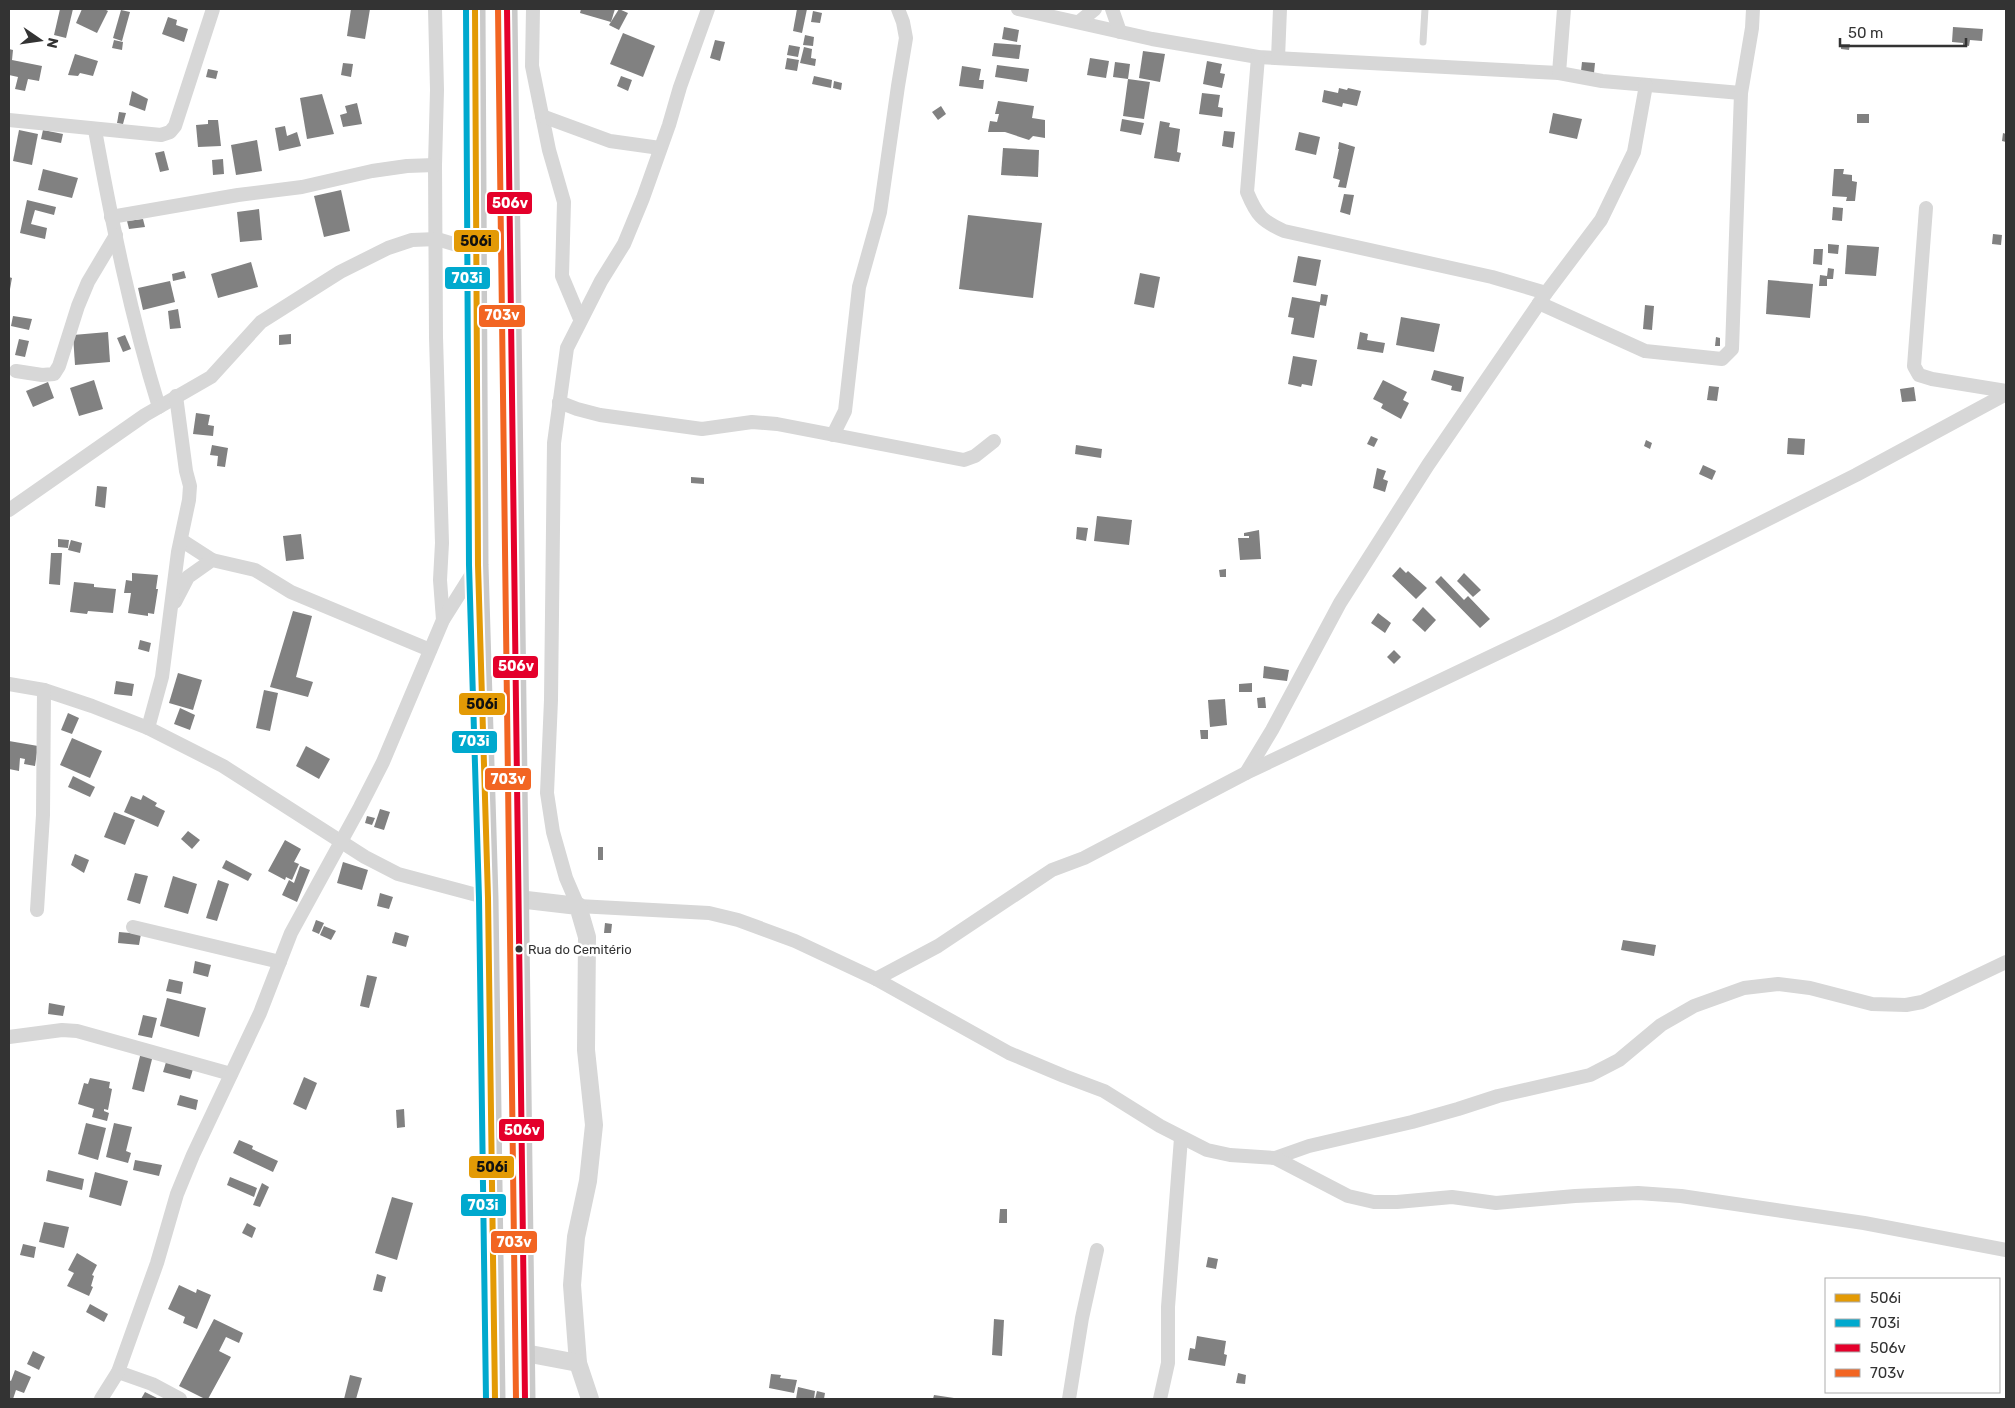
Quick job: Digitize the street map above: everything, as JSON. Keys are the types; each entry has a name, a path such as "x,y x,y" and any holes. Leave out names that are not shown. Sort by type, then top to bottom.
{"main road":[{"path":"475,9 478,564 488,898 495,1399"},
{"path":"507,9 525,1399"}],"street":[{"path":"9,120 95,130 161,135 170,132 175,126 213,9"},
{"path":"434,9 437,90 435,165 436,337 442,534 440,580 443,620"},
{"path":"533,9 532,66 549,150 564,202 562,276 580,319"},
{"path":"580,1399 572,1284 576,1237 588,1181 594,1125 586,1050 587,937 578,906 566,878 553,832 548,792 554,442 567,348 580,319 624,244 660,148 708,9"},
{"path":"834,435 845,411 859,287 880,212 906,38 898,9"},
{"path":"1018,9 1152,39 1258,57 1559,72 1602,81 1740,93"},
{"path":"1079,22 1095,9"},
{"path":"1112,9 1120,32"},
{"path":"1278,58 1280,9"},
{"path":"1559,72 1564,9"},
{"path":"1258,57 1248,192 1255,210 1264,222 1284,232 1492,277 1542,298 1645,351 1722,360 1732,349 1740,93 1751,36 1753,9"},
{"path":"1246,773 1272,730 1340,602 1428,465 1542,298 1601,220 1634,152 1646,85"},
{"path":"542,116 610,141 660,148"},
{"path":"95,130 111,217 140,348 159,407"},
{"path":"111,217 238,195 302,187 390,168 435,165"},
{"path":"1926,208 1914,366 1919,375 1932,379 2006,392"},
{"path":"16,371 42,375 54,374 59,366 78,306 88,282 116,235"},
{"path":"9,510 145,415 212,377 261,322 340,272 388,248 412,240 436,240 477,251"},
{"path":"876,980 938,946 1052,870 1084,858 1246,773 1566,621 1856,475 2006,392"},
{"path":"148,728 162,677 181,540 189,500 190,486 186,471 176,396"},
{"path":"559,402 576,409 600,415 702,430 752,422 777,424 964,460 976,456 994,441"},
{"path":"181,540 212,560 255,570 291,592 430,650"},
{"path":"171,610 188,577 212,560"},
{"path":"101,1399 118,1372 157,1263 177,1194 212,1112 260,1014 291,933 382,762 443,620 478,564"},
{"path":"9,684 44,690 148,728 223,766 364,857 398,874 488,898"},
{"path":"37,910 43,815 44,690"},
{"path":"518,899 578,906 709,912 728,917 795,941 876,980 1009,1053 1104,1091 1181,1138 1207,1150 1230,1155 1275,1158 1309,1146 1421,1119 1498,1096 1590,1075 1620,1060 1661,1025 1694,1006 1744,988 1778,984 1810,988 1872,1004 1906,1005 1922,1002 2006,962"},
{"path":"134,927 280,962"},
{"path":"9,1037 62,1030 77,1031 231,1074"},
{"path":"1160,1399 1168,1363 1168,1307 1181,1138"},
{"path":"1275,1158 1348,1196 1374,1202 1452,1197 1496,1203 1638,1193 1681,1196 1864,1223 2006,1250"},
{"path":"1068,1399 1082,1318 1097,1250"},
{"path":"525,1353 578,1363"},
{"path":"578,1363 590,1399"},
{"path":"118,1372 152,1384 180,1399"}],"lane":[{"path":"1423,42 1425,9"}],"building":[{"path":"60,9 73,9 66,38 54,35"},
{"path":"82,9 104,9 108,11 97,33 76,23"},
{"path":"351,9 370,9 365,39 347,36"},
{"path":"581,9 615,9 611,22 580,13"},
{"path":"619,9 628,13 619,30 609,25"},
{"path":"797,9 807,9 802,33 793,31"},
{"path":"121,10 130,12 122,41 113,38"},
{"path":"813,11 822,13 820,23 811,22"},
{"path":"168,17 177,20 176,25 188,29 184,42 162,34"},
{"path":"1004,27 1019,30 1017,42 1002,39"},
{"path":"1953,27 1983,29 1982,41 1970,40 1969,46 1963,45 1963,43 1952,42"},
{"path":"623,33 655,46 643,77 610,64"},
{"path":"805,35 814,37 813,46 803,45"},
{"path":"114,40 123,42 122,50 112,48"},
{"path":"715,40 725,42 720,61 710,58"},
{"path":"994,43 1021,45 1019,59 992,56"},
{"path":"1841,44 1850,44 1849,50 1841,49"},
{"path":"789,45 800,47 798,57 787,55"},
{"path":"804,47 812,49 811,58 816,59 815,66 800,63"},
{"path":"9,49 13,50 12,60 42,66 39,81 28,79 25,91 15,89 18,77 9,75"},
{"path":"1143,51 1165,54 1160,82 1139,78"},
{"path":"75,54 98,61 93,76 80,73 78,76 68,75"},
{"path":"787,58 799,60 797,71 785,69"},
{"path":"1090,58 1109,61 1106,78 1087,75"},
{"path":"1207,61 1222,64 1220,73 1225,74 1222,88 1203,84"},
{"path":"1115,62 1130,64 1128,79 1113,77"},
{"path":"1582,62 1595,63 1594,73 1581,71"},
{"path":"343,63 353,64 351,77 341,75"},
{"path":"997,65 1029,69 1027,82 995,77"},
{"path":"962,66 981,69 979,80 984,80 983,89 959,86"},
{"path":"208,69 218,71 216,79 206,77"},
{"path":"621,76 632,80 628,91 617,86"},
{"path":"814,76 832,80 831,88 812,84"},
{"path":"1128,79 1150,82 1144,119 1123,116"},
{"path":"834,81 842,83 841,90 833,88"},
{"path":"1339,88 1361,91 1357,106 1343,103 1342,107 1322,102 1324,90 1338,93"},
{"path":"132,91 148,99 145,111 129,105"},
{"path":"1202,93 1220,95 1218,107 1223,108 1222,117 1199,114"},
{"path":"322,94 334,134 307,139 300,98"},
{"path":"998,101 1034,106 1032,118 1045,120 1045,138 1033,136 1029,140 1005,132 988,132 990,121 997,122 999,114 995,114"},
{"path":"357,103 362,124 343,127 340,115 347,113 345,106"},
{"path":"941,106 946,114 938,120 932,112"},
{"path":"119,112 126,113 123,124 117,123"},
{"path":"1553,113 1582,119 1577,139 1549,133"},
{"path":"1857,114 1869,114 1869,123 1857,123"},
{"path":"1122,119 1144,123 1141,135 1120,131"},
{"path":"208,120 218,120 221,146 198,147 196,125 208,124"},
{"path":"1160,121 1170,123 1169,127 1180,129 1177,152 1181,153 1179,162 1154,158"},
{"path":"285,126 287,136 297,132 301,146 279,151 275,128"},
{"path":"19,130 38,134 32,165 13,161"},
{"path":"43,130 63,134 61,143 41,139"},
{"path":"1224,131 1235,132 1233,148 1222,146"},
{"path":"1299,132 1320,137 1316,155 1295,150"},
{"path":"2003,133 2006,134 2006,142 2002,141"},
{"path":"257,140 262,171 236,175 231,145"},
{"path":"1339,142 1355,147 1346,188 1338,187 1340,180 1333,178"},
{"path":"1003,148 1039,150 1038,177 1001,175"},
{"path":"164,151 169,170 160,172 155,153"},
{"path":"223,159 224,174 213,175 212,160"},
{"path":"43,169 78,178 72,198 38,190"},
{"path":"1834,169 1844,169 1843,174 1852,175 1852,181 1857,182 1855,201 1846,201 1847,197 1832,196"},
{"path":"341,190 350,231 324,237 314,196"},
{"path":"1344,194 1354,195 1350,215 1340,212"},
{"path":"27,200 56,207 54,215 35,210 31,224 47,228 45,239 20,233"},
{"path":"1833,207 1843,208 1842,221 1832,220"},
{"path":"259,209 262,240 240,242 237,212"},
{"path":"968,215 1042,223 1033,298 959,289"},
{"path":"143,219 145,227 129,229 127,221"},
{"path":"1993,234 2002,235 2001,245 1992,244"},
{"path":"1828,244 1839,245 1838,254 1828,253"},
{"path":"1847,245 1879,247 1876,276 1845,274"},
{"path":"1814,249 1823,249 1822,265 1813,264"},
{"path":"1298,256 1321,260 1316,286 1293,282"},
{"path":"251,262 258,287 218,298 211,274"},
{"path":"1828,268 1834,269 1833,279 1827,279 1827,286 1819,286 1820,275 1827,276"},
{"path":"184,271 186,278 173,281 172,274"},
{"path":"1140,273 1160,277 1154,308 1134,304"},
{"path":"9,277 12,278 10,289 9,289"},
{"path":"1768,280 1813,284 1810,318 1766,314"},
{"path":"170,281 175,302 143,310 138,288"},
{"path":"1321,294 1328,295 1326,306 1320,305 1314,338 1291,334 1294,318 1288,317 1292,297 1320,302"},
{"path":"1645,305 1654,306 1652,330 1643,329"},
{"path":"178,309 181,328 170,329 168,311"},
{"path":"13,316 32,319 29,330 11,326"},
{"path":"1401,317 1440,324 1434,352 1396,345"},
{"path":"108,332 110,362 75,365 73,335"},
{"path":"1360,332 1368,334 1367,340 1385,343 1383,353 1357,349"},
{"path":"291,334 291,344 279,345 279,335"},
{"path":"125,335 131,349 123,352 117,338"},
{"path":"1716,337 1720,338 1720,346 1715,346"},
{"path":"19,339 29,341 25,357 15,355"},
{"path":"1293,356 1317,360 1312,386 1302,384 1301,387 1288,384"},
{"path":"1434,370 1464,377 1461,392 1451,390 1452,386 1431,380"},
{"path":"94,380 103,409 79,416 70,388"},
{"path":"1383,380 1407,392 1403,400 1409,403 1401,419 1381,408 1383,404 1373,399"},
{"path":"48,382 54,398 33,407 26,391"},
{"path":"1709,386 1719,387 1717,401 1707,400"},
{"path":"1914,387 1916,401 1902,402 1900,389"},
{"path":"196,413 210,415 208,425 214,426 213,436 193,434"},
{"path":"1371,436 1378,439 1374,447 1367,444"},
{"path":"1788,438 1805,439 1804,455 1787,454"},
{"path":"1646,440 1652,443 1650,449 1644,446"},
{"path":"212,445 228,448 225,467 217,466 218,456 210,455"},
{"path":"1076,445 1102,449 1101,458 1075,454"},
{"path":"1703,465 1716,471 1712,480 1699,474"},
{"path":"1377,468 1386,471 1383,479 1388,481 1385,492 1373,488"},
{"path":"691,477 704,478 704,484 691,483"},
{"path":"97,486 107,487 105,508 95,506"},
{"path":"1097,516 1132,520 1129,545 1094,541"},
{"path":"1077,527 1088,528 1086,541 1076,539"},
{"path":"1259,530 1261,559 1240,560 1238,538 1249,538 1249,536 1244,536 1244,533"},
{"path":"301,534 304,559 286,561 283,536"},
{"path":"58,539 69,540 68,548 58,547"},
{"path":"71,540 82,543 80,553 68,550"},
{"path":"51,553 62,553 60,585 49,584"},
{"path":"1400,567 1406,573 1408,571 1427,588 1416,599 1392,576"},
{"path":"1226,569 1226,577 1220,577 1219,570"},
{"path":"132,573 158,575 154,614 148,613 148,616 128,613 131,593 124,593 126,580 132,581"},
{"path":"1464,573 1481,590 1473,597 1457,581"},
{"path":"1441,576 1464,600 1468,596 1490,619 1480,628 1435,582"},
{"path":"74,582 94,584 94,587 116,589 113,613 88,611 87,614 70,612"},
{"path":"1423,607 1436,620 1425,632 1412,620"},
{"path":"293,611 312,616 296,677 313,682 308,697 270,687"},
{"path":"1378,613 1391,623 1385,633 1371,623"},
{"path":"140,640 151,643 149,652 138,649"},
{"path":"1394,650 1401,657 1394,664 1387,657"},
{"path":"1264,666 1289,670 1287,681 1263,678"},
{"path":"178,673 202,680 193,710 169,703"},
{"path":"116,681 134,684 132,696 114,694"},
{"path":"1252,683 1252,692 1239,692 1239,684"},
{"path":"264,690 278,693 270,731 256,728"},
{"path":"1265,697 1266,708 1258,708 1257,698"},
{"path":"1225,699 1227,725 1210,727 1208,700"},
{"path":"180,708 195,715 190,730 174,724"},
{"path":"68,713 79,718 72,734 61,730"},
{"path":"1200,730 1208,730 1208,739 1201,739"},
{"path":"72,738 102,751 90,778 60,765"},
{"path":"9,741 38,746 35,766 24,764 25,759 20,758 19,771 9,769"},
{"path":"306,746 330,759 319,779 296,766"},
{"path":"73,776 95,787 90,797 68,787"},
{"path":"143,795 157,803 155,806 165,811 158,827 124,812 131,796 141,800"},
{"path":"380,809 390,812 384,830 374,827"},
{"path":"114,812 135,820 125,845 104,837"},
{"path":"367,816 375,818 372,825 365,823"},
{"path":"188,831 200,840 192,849 181,839"},
{"path":"285,840 301,849 294,862 299,864 292,880 286,877 285,880 268,871"},
{"path":"598,847 603,847 603,860 598,860"},
{"path":"75,854 89,860 84,873 71,865"},
{"path":"226,860 252,874 248,881 222,868"},
{"path":"343,862 368,870 362,890 337,883"},
{"path":"300,866 310,870 297,902 282,895 289,880 294,883"},
{"path":"135,873 148,876 140,904 127,900"},
{"path":"173,876 197,884 188,914 164,907"},
{"path":"218,880 229,884 217,921 206,918"},
{"path":"380,893 393,897 389,909 377,906"},
{"path":"316,920 324,923 319,934 312,931"},
{"path":"605,923 612,924 611,933 604,933"},
{"path":"324,926 336,931 331,940 320,935"},
{"path":"119,932 141,934 139,945 118,943"},
{"path":"395,932 409,936 406,947 392,943"},
{"path":"1623,940 1656,945 1654,956 1621,950"},
{"path":"195,961 211,965 208,977 193,973"},
{"path":"367,975 377,977 369,1008 360,1006"},
{"path":"169,979 183,982 181,994 166,991"},
{"path":"167,998 206,1008 199,1037 160,1026"},
{"path":"49,1003 65,1006 63,1016 48,1014"},
{"path":"143,1015 157,1018 152,1038 138,1035"},
{"path":"141,1052 153,1055 144,1092 132,1089"},
{"path":"167,1059 194,1066 190,1079 163,1072"},
{"path":"304,1077 317,1083 306,1110 293,1104"},
{"path":"90,1078 110,1082 109,1088 112,1089 108,1110 104,1109 104,1111 109,1113 107,1121 92,1117 94,1109 78,1104 84,1083 88,1084"},
{"path":"180,1095 198,1100 196,1110 177,1105"},
{"path":"404,1109 405,1127 397,1128 396,1110"},
{"path":"86,1123 106,1128 98,1160 78,1154"},
{"path":"114,1123 132,1127 126,1151 131,1153 128,1163 106,1157"},
{"path":"239,1140 253,1146 252,1149 278,1161 273,1172 233,1153"},
{"path":"135,1160 162,1165 159,1176 133,1170"},
{"path":"48,1170 84,1179 82,1190 46,1181"},
{"path":"95,1172 128,1181 121,1206 89,1197"},
{"path":"230,1177 257,1188 254,1197 227,1185"},
{"path":"262,1183 269,1187 260,1207 253,1205"},
{"path":"392,1197 413,1203 397,1260 375,1253"},
{"path":"1000,1209 1007,1209 1007,1223 999,1223"},
{"path":"44,1222 69,1227 64,1248 39,1242"},
{"path":"247,1223 256,1228 252,1238 242,1233"},
{"path":"23,1244 36,1247 34,1258 20,1255"},
{"path":"77,1253 97,1265 92,1275 94,1276 91,1286 93,1287 89,1296 67,1286 74,1273 68,1270"},
{"path":"1208,1257 1218,1259 1216,1269 1206,1267"},
{"path":"377,1274 386,1277 382,1292 373,1290"},
{"path":"179,1285 196,1293 197,1289 211,1295 197,1329 183,1323 185,1317 168,1309"},
{"path":"90,1304 108,1314 104,1322 86,1312"},
{"path":"214,1319 243,1333 239,1343 226,1337 219,1351 231,1357 208,1399 205,1399 179,1386"},
{"path":"994,1319 1004,1320 1002,1356 992,1355"},
{"path":"1197,1336 1226,1341 1224,1354 1227,1355 1225,1366 1188,1360 1190,1348 1195,1349"},
{"path":"33,1351 45,1357 39,1370 27,1364"},
{"path":"15,1370 31,1377 24,1393 16,1390 13,1399 9,1399 9,1380 11,1381"},
{"path":"1238,1373 1246,1375 1245,1384 1236,1383"},
{"path":"771,1374 781,1375 780,1378 797,1380 794,1393 769,1388"},
{"path":"350,1375 362,1378 356,1399 344,1399"},
{"path":"798,1387 815,1391 814,1399 796,1399"},
{"path":"817,1391 825,1393 824,1399 815,1399"},
{"path":"145,1392 159,1399 141,1399"},
{"path":"934,1395 954,1398 954,1399 933,1399"}],"transit line":[{"name":"703i","path":"466,9 469,565 479,898 486,1399"},
{"name":"506i","path":"475,9 478,565 488,898 495,1399"},
{"name":"703v","path":"498,9 516,1399"},
{"name":"506v","path":"507,9 525,1399"}],"place":[{"name":"Rua do Cemitério","path":"519,949"}]}
